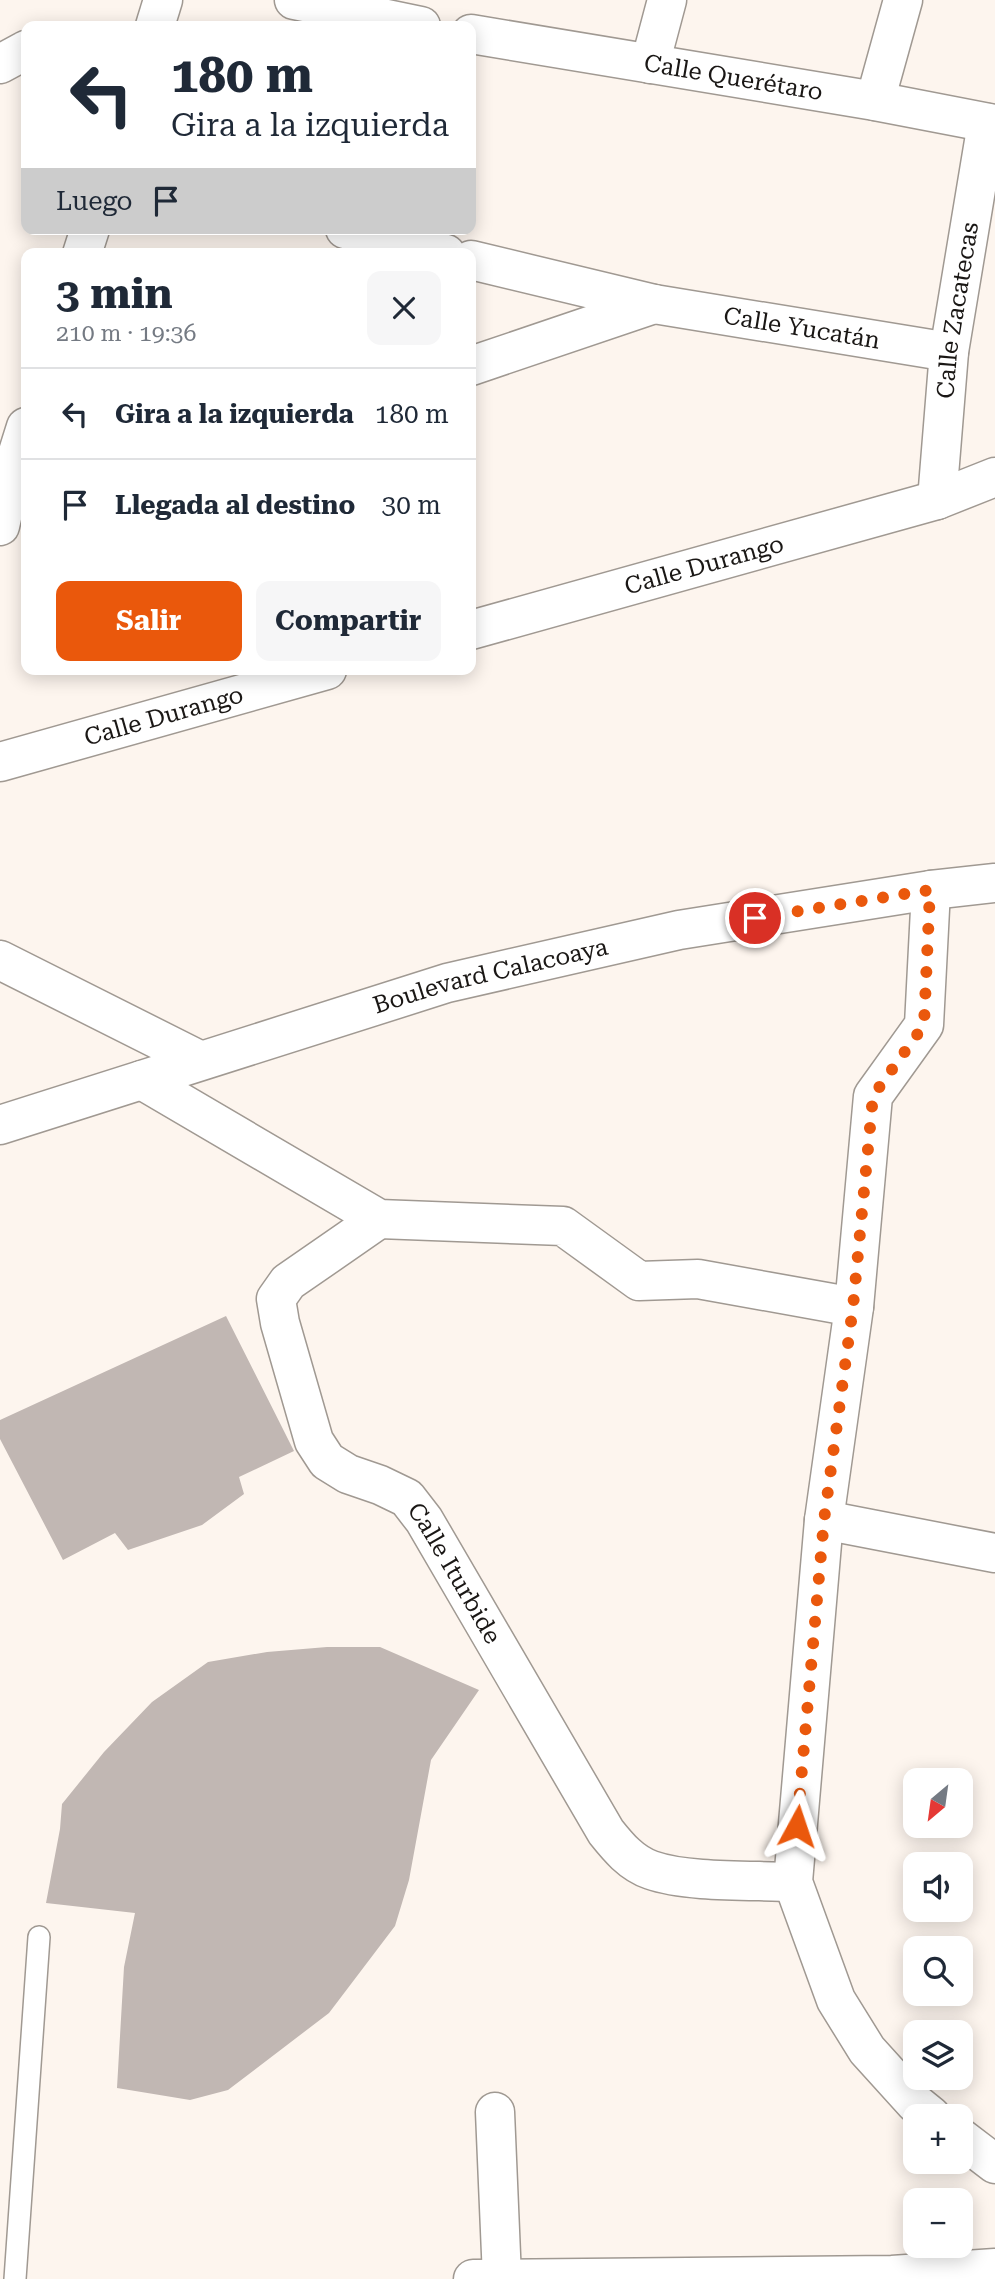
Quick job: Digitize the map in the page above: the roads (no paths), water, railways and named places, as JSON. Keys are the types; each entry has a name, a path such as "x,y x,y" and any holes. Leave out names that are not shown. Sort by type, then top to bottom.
{"street":[{"path":"157,21 163,0"},
{"path":"294,0 394,21"},
{"path":"419,21 423,0"},
{"path":"650,64 667,0"},
{"path":"875,101 902,0"},
{"name":"Calle Querétaro","path":"476,35 875,101 991,123"},
{"path":"0,64 21,53"},
{"name":"Calle Zacatecas","path":"937,500 948,352 991,123"},
{"path":"368,235 422,248"},
{"name":"Calle Yucatán","path":"476,261 654,304 948,352"},
{"name":"Calle Yucatán","path":"476,364 654,304"},
{"path":"0,526 21,443"},
{"name":"Calle Durango","path":"476,629 937,500 995,477"},
{"name":"Calle Durango","path":"0,762 218,686 293,675"},
{"name":"Boulevard Calacoaya","path":"0,1125 447,983 679,930 930,890 995,883"},
{"path":"916,2104 867,2050 835,2000 793,1882 824,1520 853,1307 873,1096 924,1025 930,890"},
{"path":"0,960 200,1060"},
{"path":"142,1080 379,1219 563,1226 639,1281 698,1279 853,1307"},
{"name":"Calle Iturbide","path":"379,1219 288,1282 276,1299 314,1441 327,1461 348,1474 407,1498 424,1520 606,1832 625,1854 649,1869 679,1876 793,1882"},
{"path":"824,1520 995,1553"},
{"path":"495,2112 488,2278 893,2277 995,2268"},
{"path":"973,2147 995,2164"}],"lane":[{"path":"15,2279 39,1937"}]}
